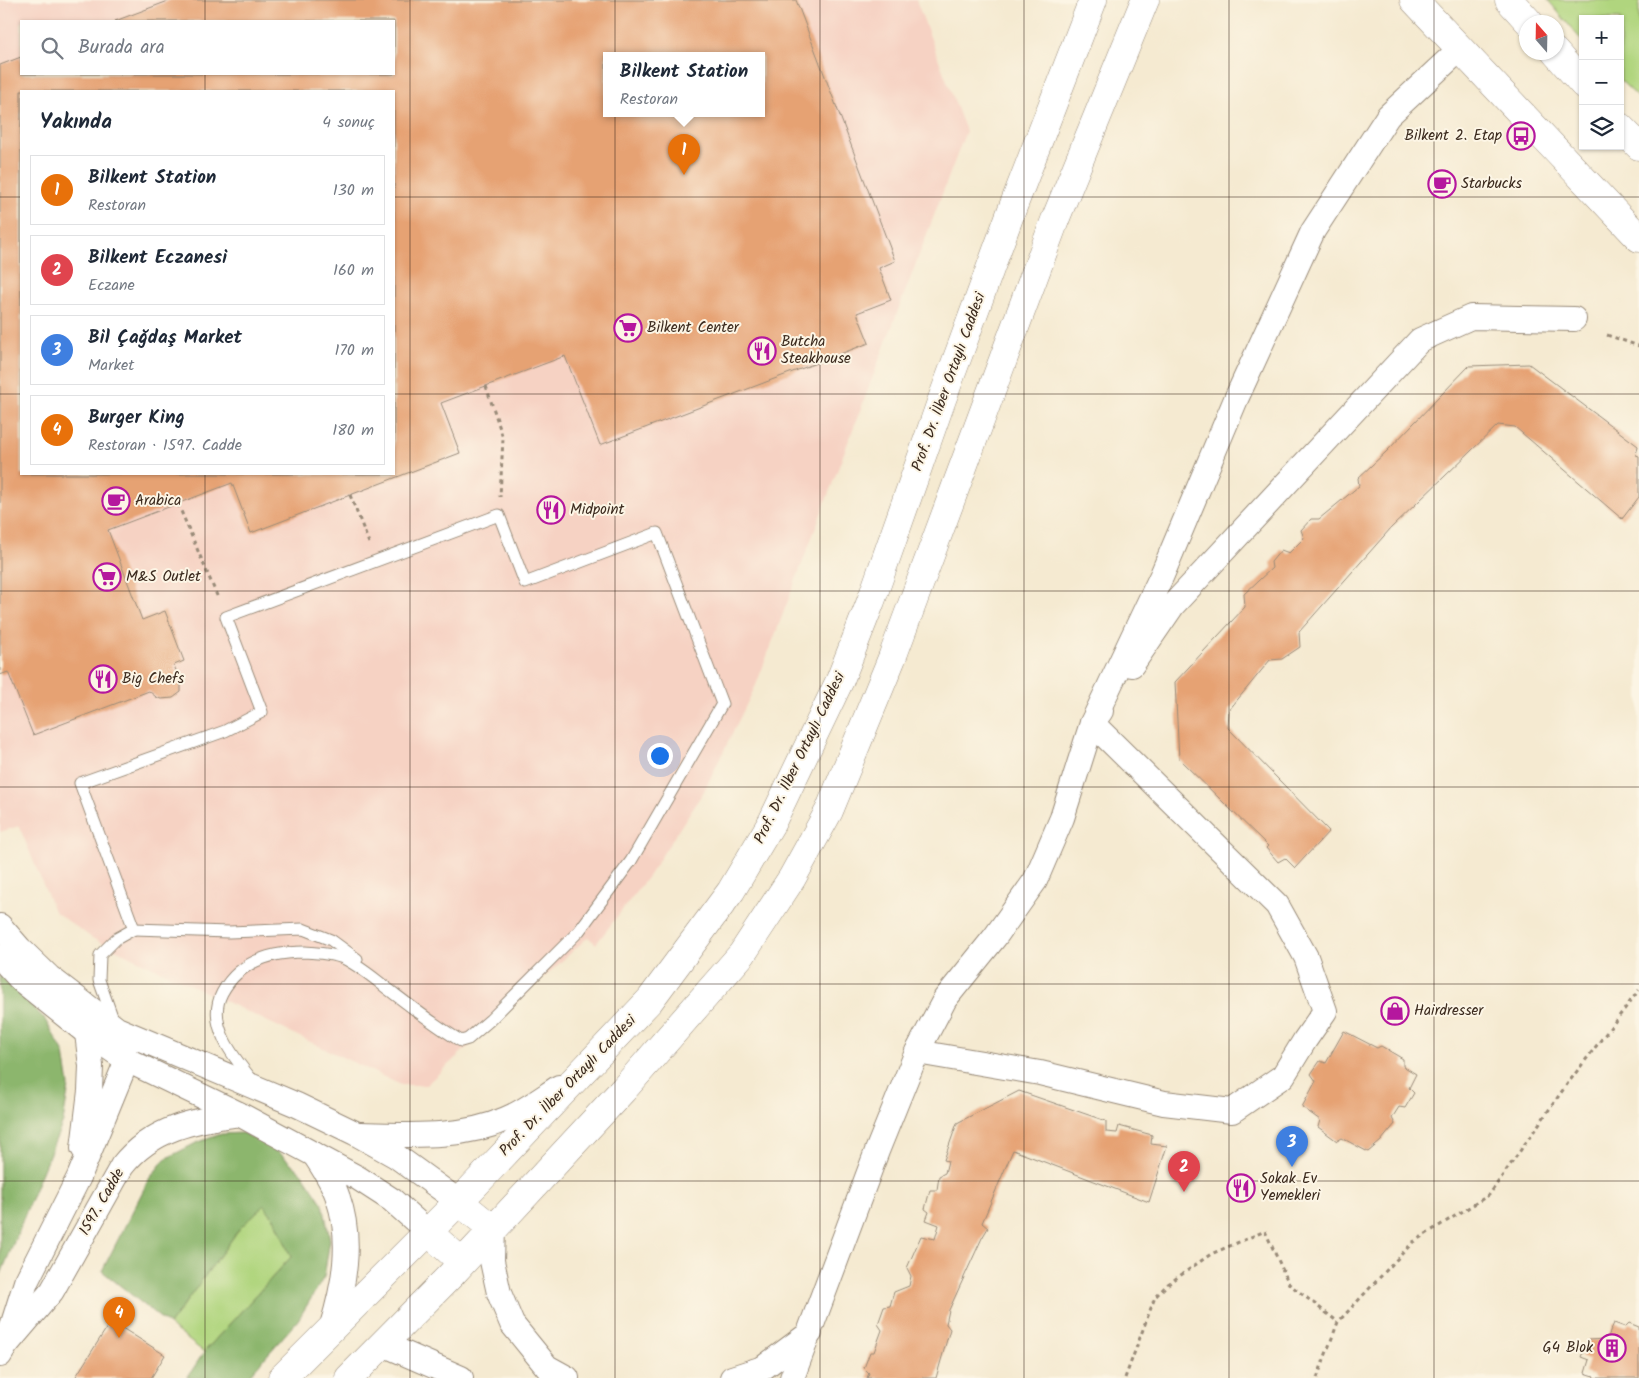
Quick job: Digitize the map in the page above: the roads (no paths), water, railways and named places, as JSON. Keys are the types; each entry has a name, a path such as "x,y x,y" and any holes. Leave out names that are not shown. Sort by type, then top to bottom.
{"street":[{"name":"Prof. Dr. İlber Ortaylı Caddesi","path":"282,1378 428,1232 650,1000 731,891 772,822 840,680 871,601 1011,212 1093,0"},
{"path":"349,1378 462,1262 623,1090 742,954 792,878 829,811 892,658 1055,220 1145,0"},
{"path":"1414,0 1639,238"},
{"path":"1509,0 1523,15"},
{"path":"792,1378 877,1151 917,1052 945,999 995,937 1035,881 1062,818 1092,723 1162,575 1236,399 1313,231 1388,116 1460,48"},
{"path":"1562,60 1579,79"},
{"path":"1624,131 1639,146"},
{"path":"1092,723 1173,606 1420,340 1471,317 1574,319"},
{"path":"917,1052 1040,1073 1164,1103 1232,1111 1283,1076 1325,1011 1306,957 1277,905 1092,723"},
{"path":"0,926 20,949 49,977 116,1029 296,1105 355,1133 396,1156 493,1229"},
{"path":"0,958 21,980 87,1033 127,1060 239,1114 313,1152 358,1178 392,1200 462,1262"},
{"path":"116,1029 127,1060"},
{"name":"1597. Cadde","path":"79,1177 90,1091 91,1066 87,1033"},
{"name":"1597. Cadde","path":"3,1350 26,1282 79,1177 127,1060"},
{"path":"355,1133 428,1135 466,1131 487,1126 507,1119 535,1103 581,1072"},
{"name":"1597. Cadde","path":"3,1350 52,1291 130,1155 144,1143 162,1133 189,1123 239,1114"},
{"path":"313,1152 338,1197 344,1226 345,1268 342,1291 331,1329"},
{"path":"493,1229 492,1261 498,1294 512,1324 546,1367 567,1378"},
{"path":"732,1378 763,1368 810,1333"},
{"path":"383,1344 461,1378"}],"lane":[{"path":"134,929 80,783 225,731 262,712 226,617 499,515 525,583 657,533 722,704 631,861 579,930 490,1020 468,1039 461,1041 444,1031 364,971 343,958 322,953 284,952 266,956 249,964 228,983 216,1011 226,1045 239,1065 260,1090"},
{"path":"116,1029 99,980 100,955 116,940 134,929 229,932 303,929 331,940 357,959 364,971"}],"place":[{"name":"Bilkent 2. Etap","path":"1521,136"},
{"name":"Bilkent Station","path":"684,175"},
{"name":"Starbucks","path":"1442,184"},
{"name":"Bilkent Center","path":"628,328"},
{"name":"Butcha Steakhouse","path":"762,351"},
{"name":"Arabica","path":"116,501"},
{"name":"Midpoint","path":"551,510"},
{"name":"M&S Outlet","path":"107,577"},
{"name":"Big Chefs","path":"103,679"},
{"name":"Hairdresser","path":"1395,1011"},
{"name":"Bil Çağdaş Market","path":"1292,1167"},
{"name":"Sokak Ev Yemekleri","path":"1241,1188"},
{"name":"Bilkent Eczanesi","path":"1184,1192"},
{"name":"Burger King","path":"119,1338"},
{"name":"G4 Blok","path":"1612,1348"}]}
